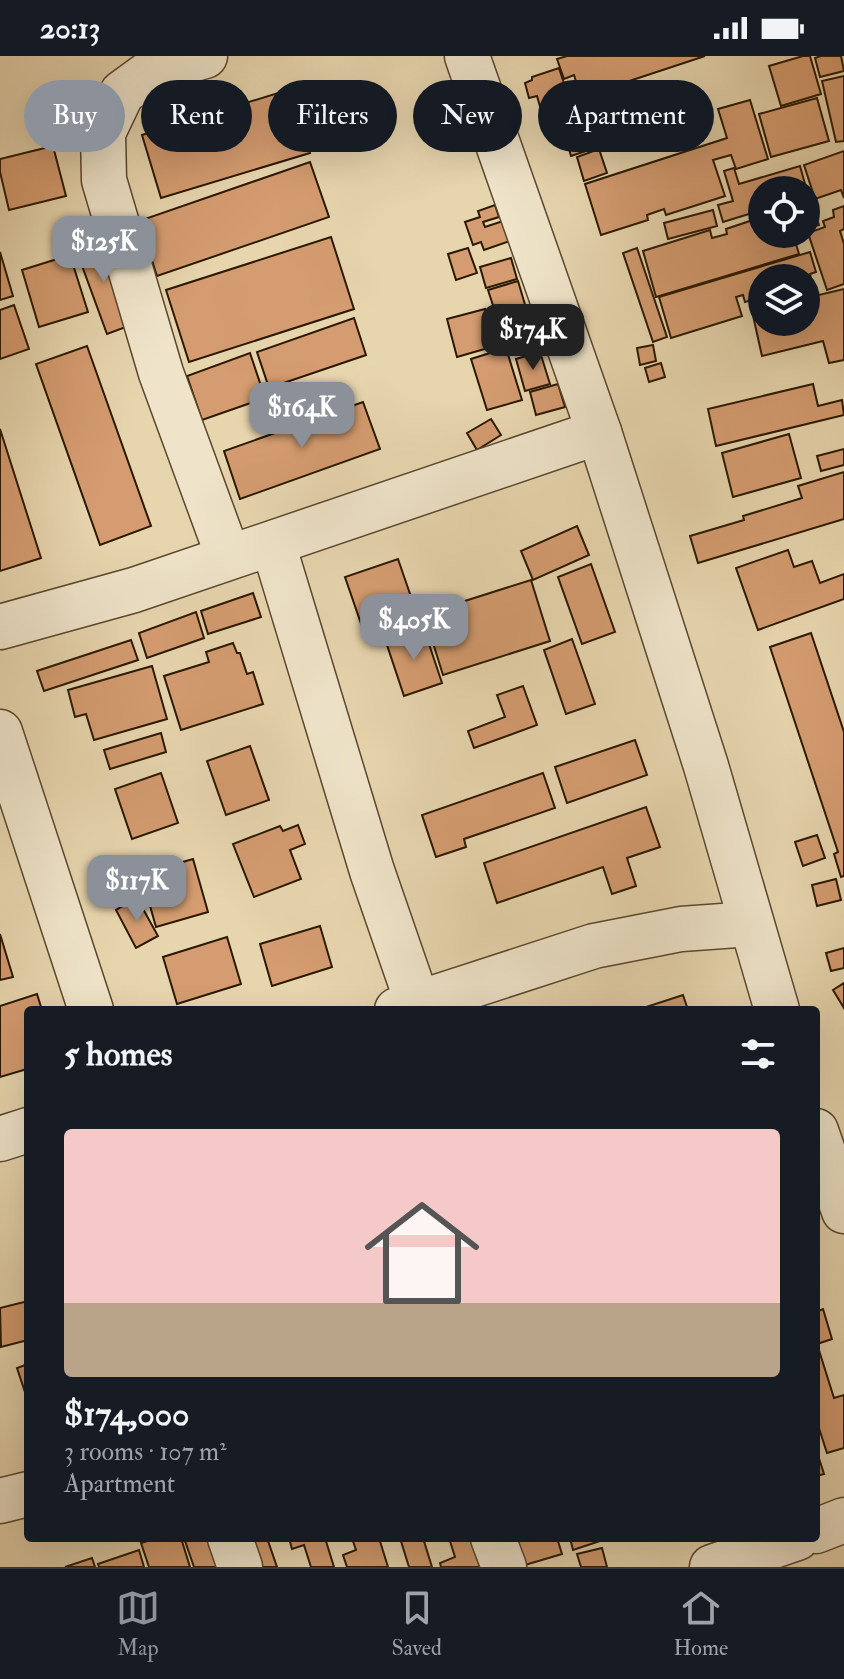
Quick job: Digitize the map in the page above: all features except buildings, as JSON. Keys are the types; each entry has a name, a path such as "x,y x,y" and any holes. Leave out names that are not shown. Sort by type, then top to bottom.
{"street":[{"path":"205,56 152,71 122,93 103,133 104,180 161,373 228,556"},
{"path":"467,56 599,432 706,766 776,1006"},
{"path":"0,627 134,590 599,432"},
{"path":"273,544 410,1006"},
{"path":"0,732 90,1006"},
{"path":"417,1006 594,946 681,929 751,924"},
{"path":"0,1139 24,1131"},
{"path":"820,1142 844,1211"},
{"path":"820,1232 844,1223"},
{"path":"0,1501 24,1495"},
{"path":"820,1529 844,1520"},
{"path":"231,1542 240,1567"},
{"path":"495,1542 504,1567"},
{"path":"712,1567 785,1542"}]}
